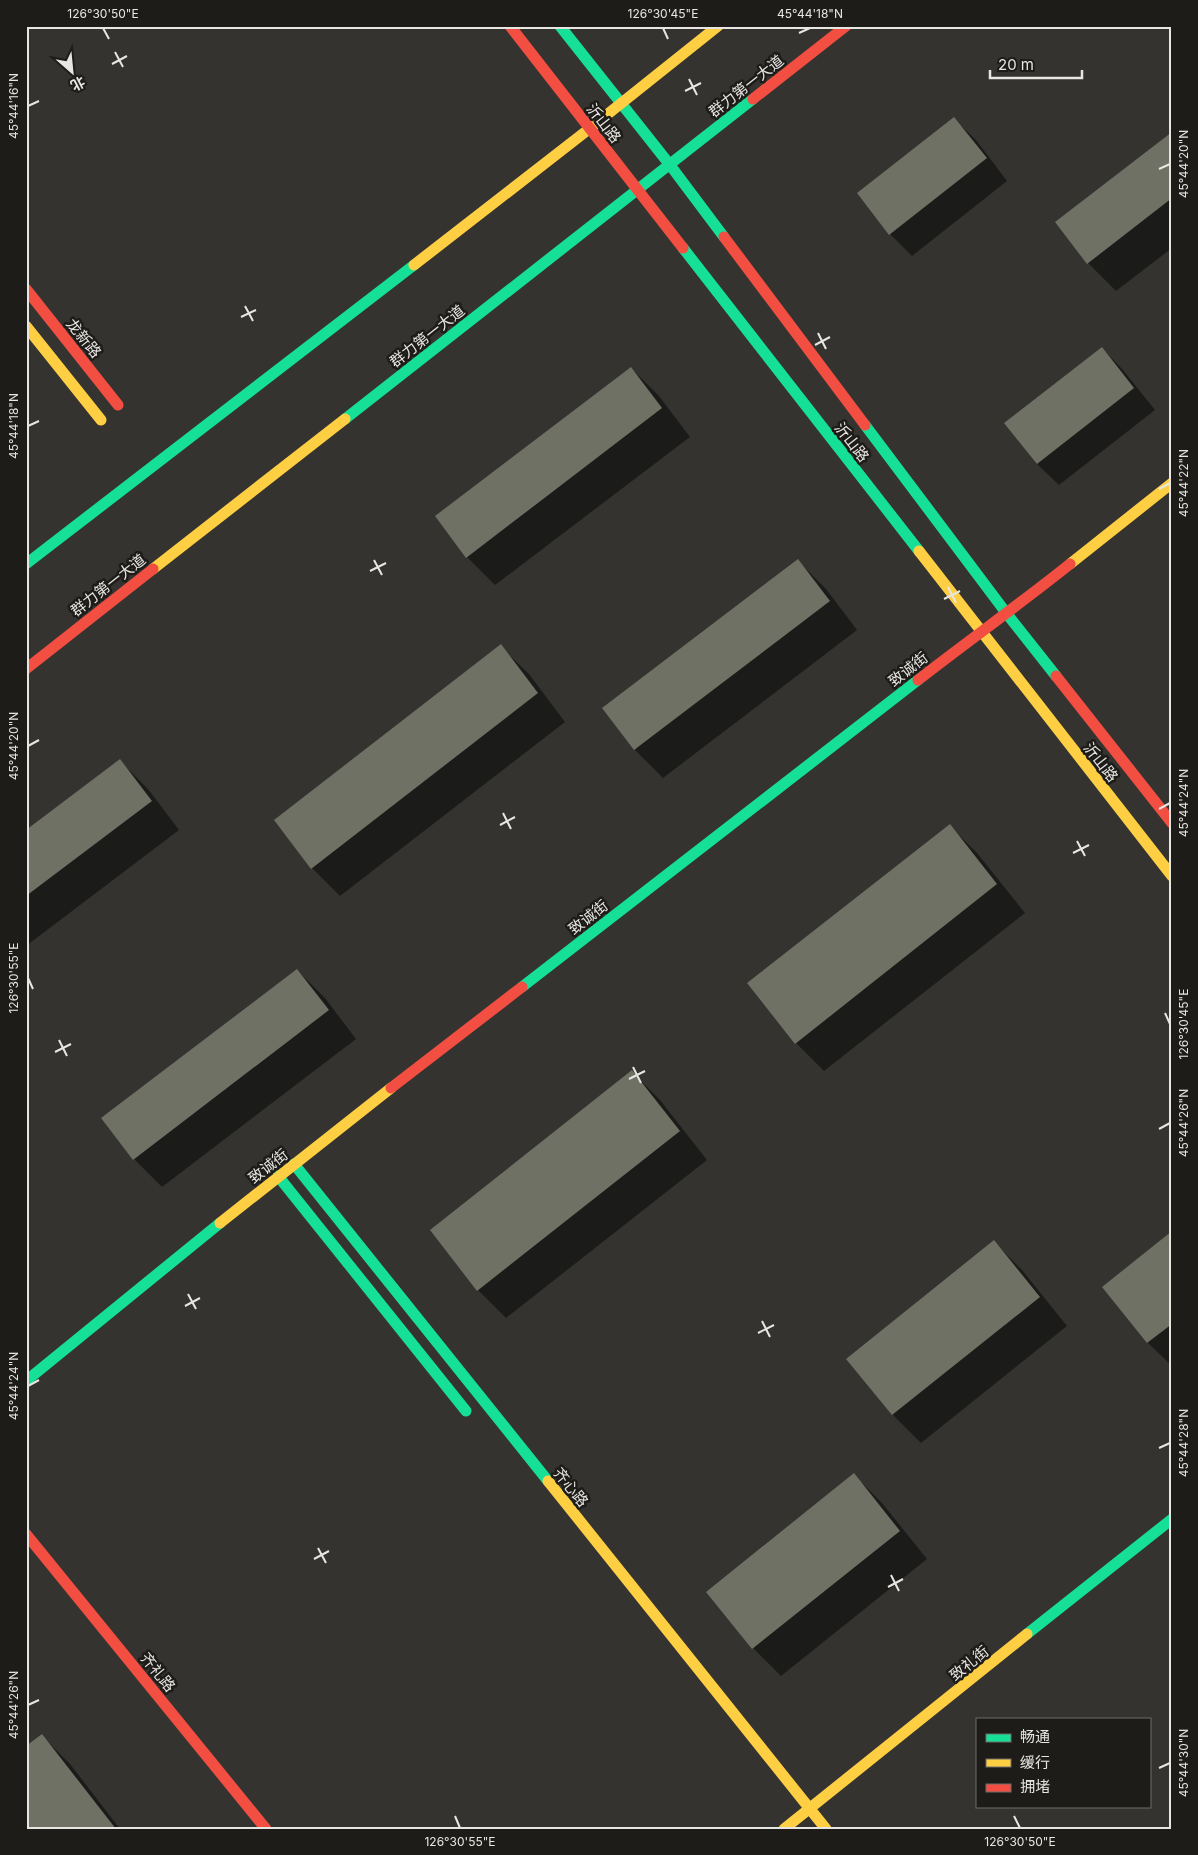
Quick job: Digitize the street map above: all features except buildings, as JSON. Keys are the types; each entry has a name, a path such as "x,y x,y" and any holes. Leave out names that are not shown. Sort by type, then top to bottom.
{"main road":[{"name":"沂山路","path":"510,26 980,632 1172,876"},
{"name":"沂山路","path":"560,26 670,165 1007,614 1172,823"},
{"path":"26,564 589,129 718,26"},
{"name":"群力第一大道","path":"26,669 846,26"},
{"name":"龙新路","path":"26,289 118,405"},
{"path":"26,326 101,420"},
{"name":"致诚街","path":"26,1381 278,1176 980,632 1007,614 1172,483"},
{"name":"齐心路","path":"294,1164 826,1829"},
{"path":"278,1176 471,1417"},
{"name":"致礼街","path":"784,1829 1172,1519"},
{"name":"齐礼路","path":"26,1534 266,1829"}],"traffic: fast":[{"path":"560,26 670,165 724,237"},
{"path":"345,419 753,99"},
{"path":"683,248 919,551"},
{"path":"26,564 414,265"},
{"path":"865,425 1056,676"},
{"path":"522,987 918,680"},
{"path":"294,1164 548,1481"},
{"path":"278,1176 466,1411"},
{"path":"26,1381 220,1223"},
{"path":"1027,1634 1172,1519"}],"traffic: slow":[{"path":"414,265 718,26"},
{"path":"26,326 101,420"},
{"path":"153,569 345,419"},
{"path":"1070,564 1172,483"},
{"path":"919,551 1172,876"},
{"path":"220,1223 391,1088"},
{"path":"548,1481 826,1829"},
{"path":"784,1829 1027,1634"}],"traffic: jam":[{"path":"510,26 683,248"},
{"path":"753,99 846,26"},
{"path":"724,237 865,425"},
{"path":"26,289 118,405"},
{"path":"918,680 1070,564"},
{"path":"26,669 153,569"},
{"path":"1056,676 1172,823"},
{"path":"391,1088 522,987"},
{"path":"26,1534 266,1829"}]}
